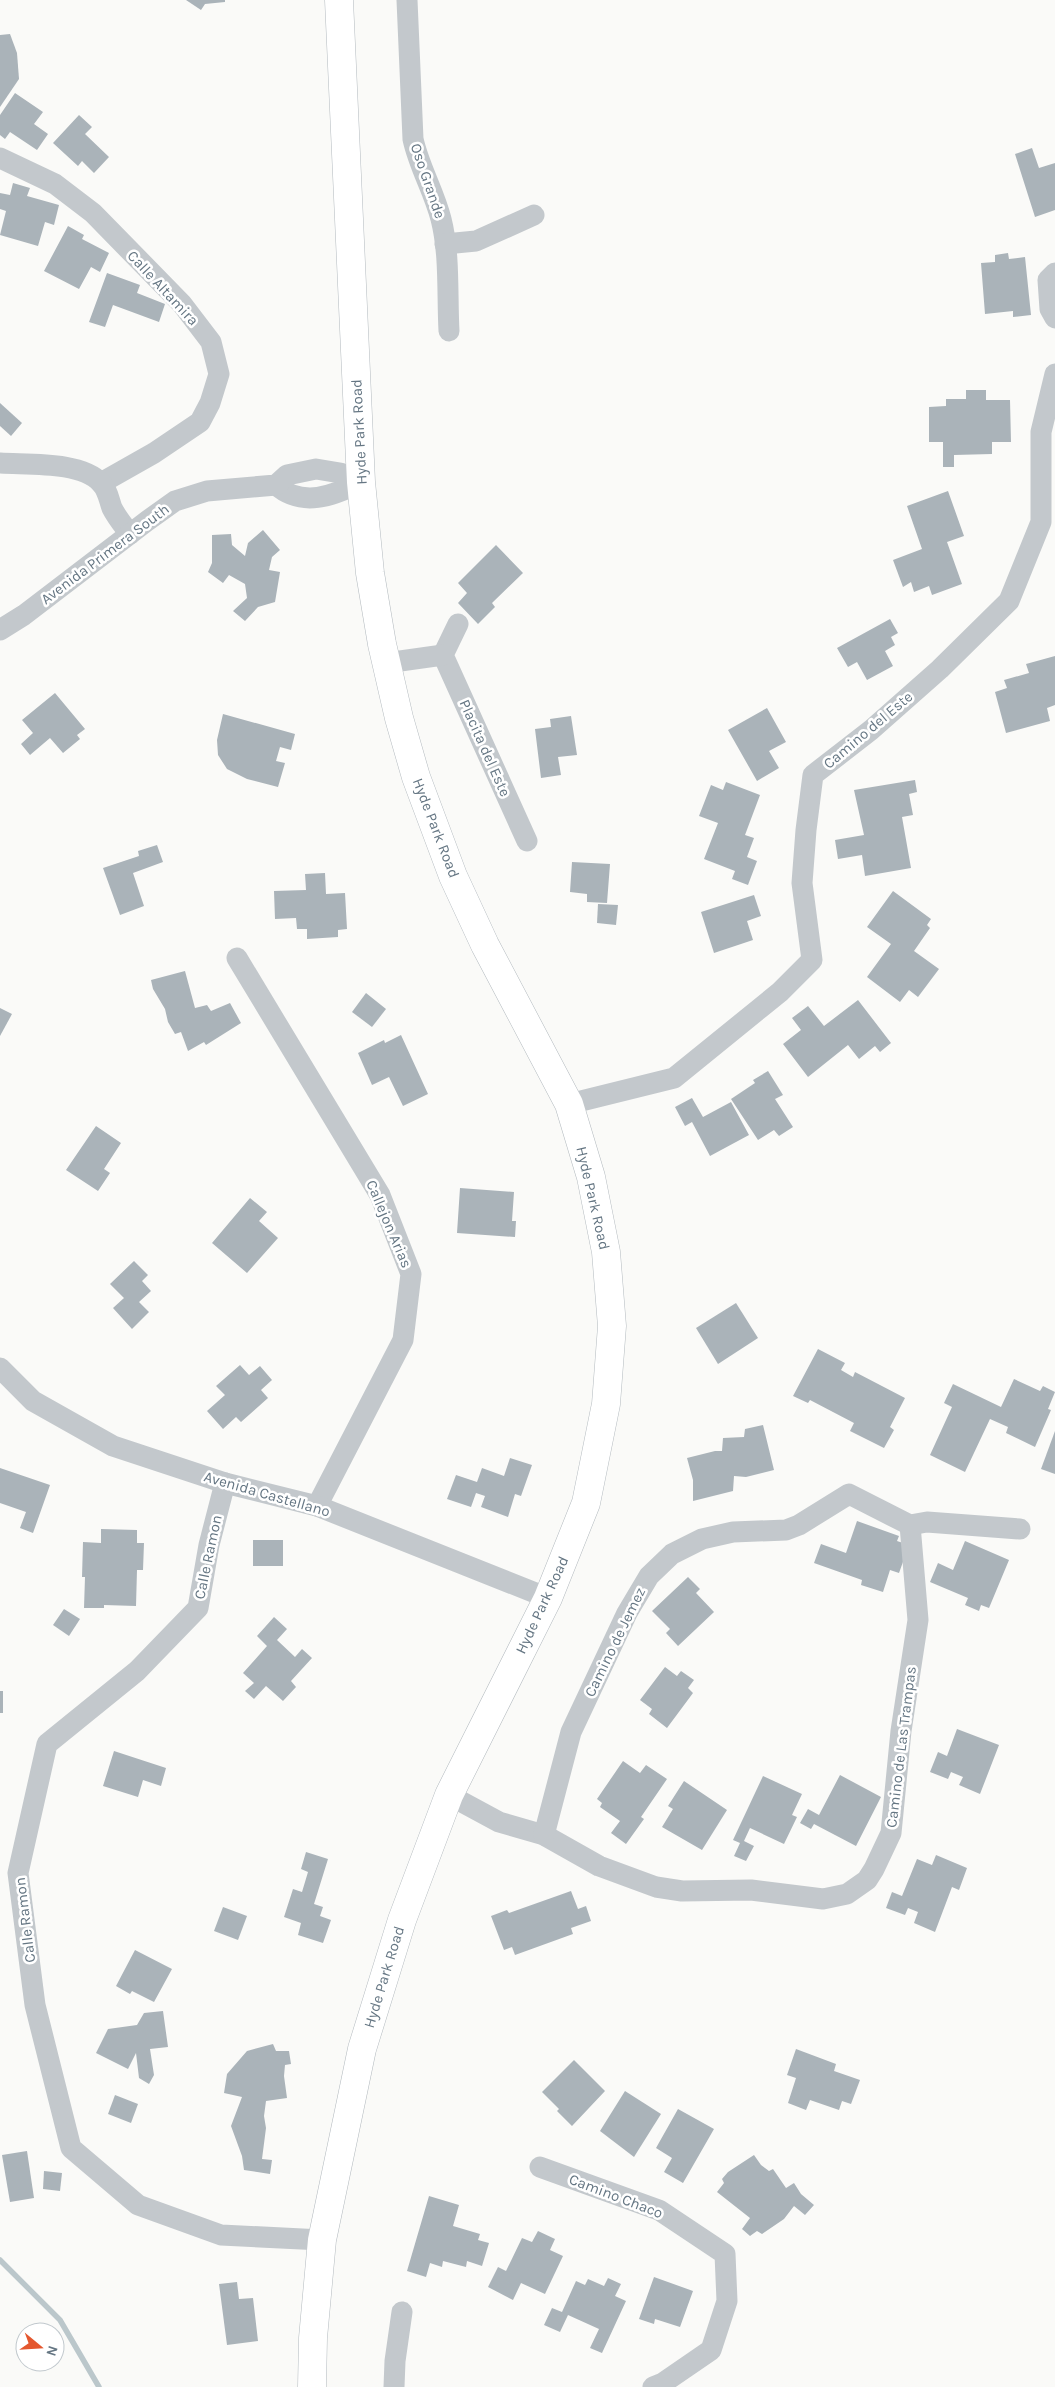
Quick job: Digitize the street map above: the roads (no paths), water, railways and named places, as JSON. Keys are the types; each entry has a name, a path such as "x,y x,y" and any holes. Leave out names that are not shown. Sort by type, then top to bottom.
{"main road":[{"name":"Hyde Park Road","path":"312,2387 313,2338 322,2240 362,2050 402,1920 449,1795 548,1598 586,1503 606,1404 612,1326 606,1252 591,1177 569,1104 485,945 453,876 416,777 386,663 370,573 361,482 339,0"}],"street":[{"name":"Oso Grande","path":"407,0 413,139 417,157 441,219 445,244 449,331"},
{"name":"Calle Altamira","path":"0,158 55,184 93,213 182,304 211,342 218,374 210,403 200,422 154,453 101,483"},
{"path":"445,244 476,241 534,215"},
{"path":"1055,273 1048,280 1050,309 1055,318"},
{"name":"Camino del Este","path":"569,1104 674,1078 780,992 812,960 802,883 806,830 814,775 871,730 933,675 1009,601 1041,522 1042,432 1055,374"},
{"path":"0,463 73,469 84,472 101,483 117,516 130,534"},
{"name":"Avenida Primera South","path":"0,630 38,604 162,510 191,495 224,488 276,484 287,475 316,469 340,473 361,482"},
{"path":"276,484 290,495 309,498 333,495 361,482"},
{"path":"386,663 443,655 458,624"},
{"name":"Placita del Este","path":"443,655 527,840"},
{"name":"Callejon Arias","path":"237,958 380,1195 411,1274 403,1340 317,1506"},
{"name":"Avenida Castellano","path":"0,1368 33,1401 113,1446 225,1483 317,1506 548,1598"},
{"name":"Calle Ramon","path":"225,1483 209,1544 198,1608 138,1671 47,1744 18,1873 35,2005 71,2148 138,2205 221,2235 322,2240"},
{"name":"Camino de Jemez","path":"544,1835 571,1732 640,1588 659,1564 686,1546 720,1534 786,1530 799,1525 849,1494 910,1525"},
{"path":"910,1525 928,1522 1020,1529"},
{"name":"Camino de Las Trampas","path":"449,1795 499,1822 544,1835 599,1866 670,1890 692,1892 745,1890 823,1899 836,1898 857,1888 867,1880 878,1864 891,1833 901,1731 918,1620 910,1525"},
{"name":"Camino Chaco","path":"540,2167 659,2210 725,2254 727,2301 711,2350 663,2383 653,2387"},
{"path":"394,2387 402,2312"}],"waterway":[{"path":"0,2260 60,2320 99,2387"}]}
